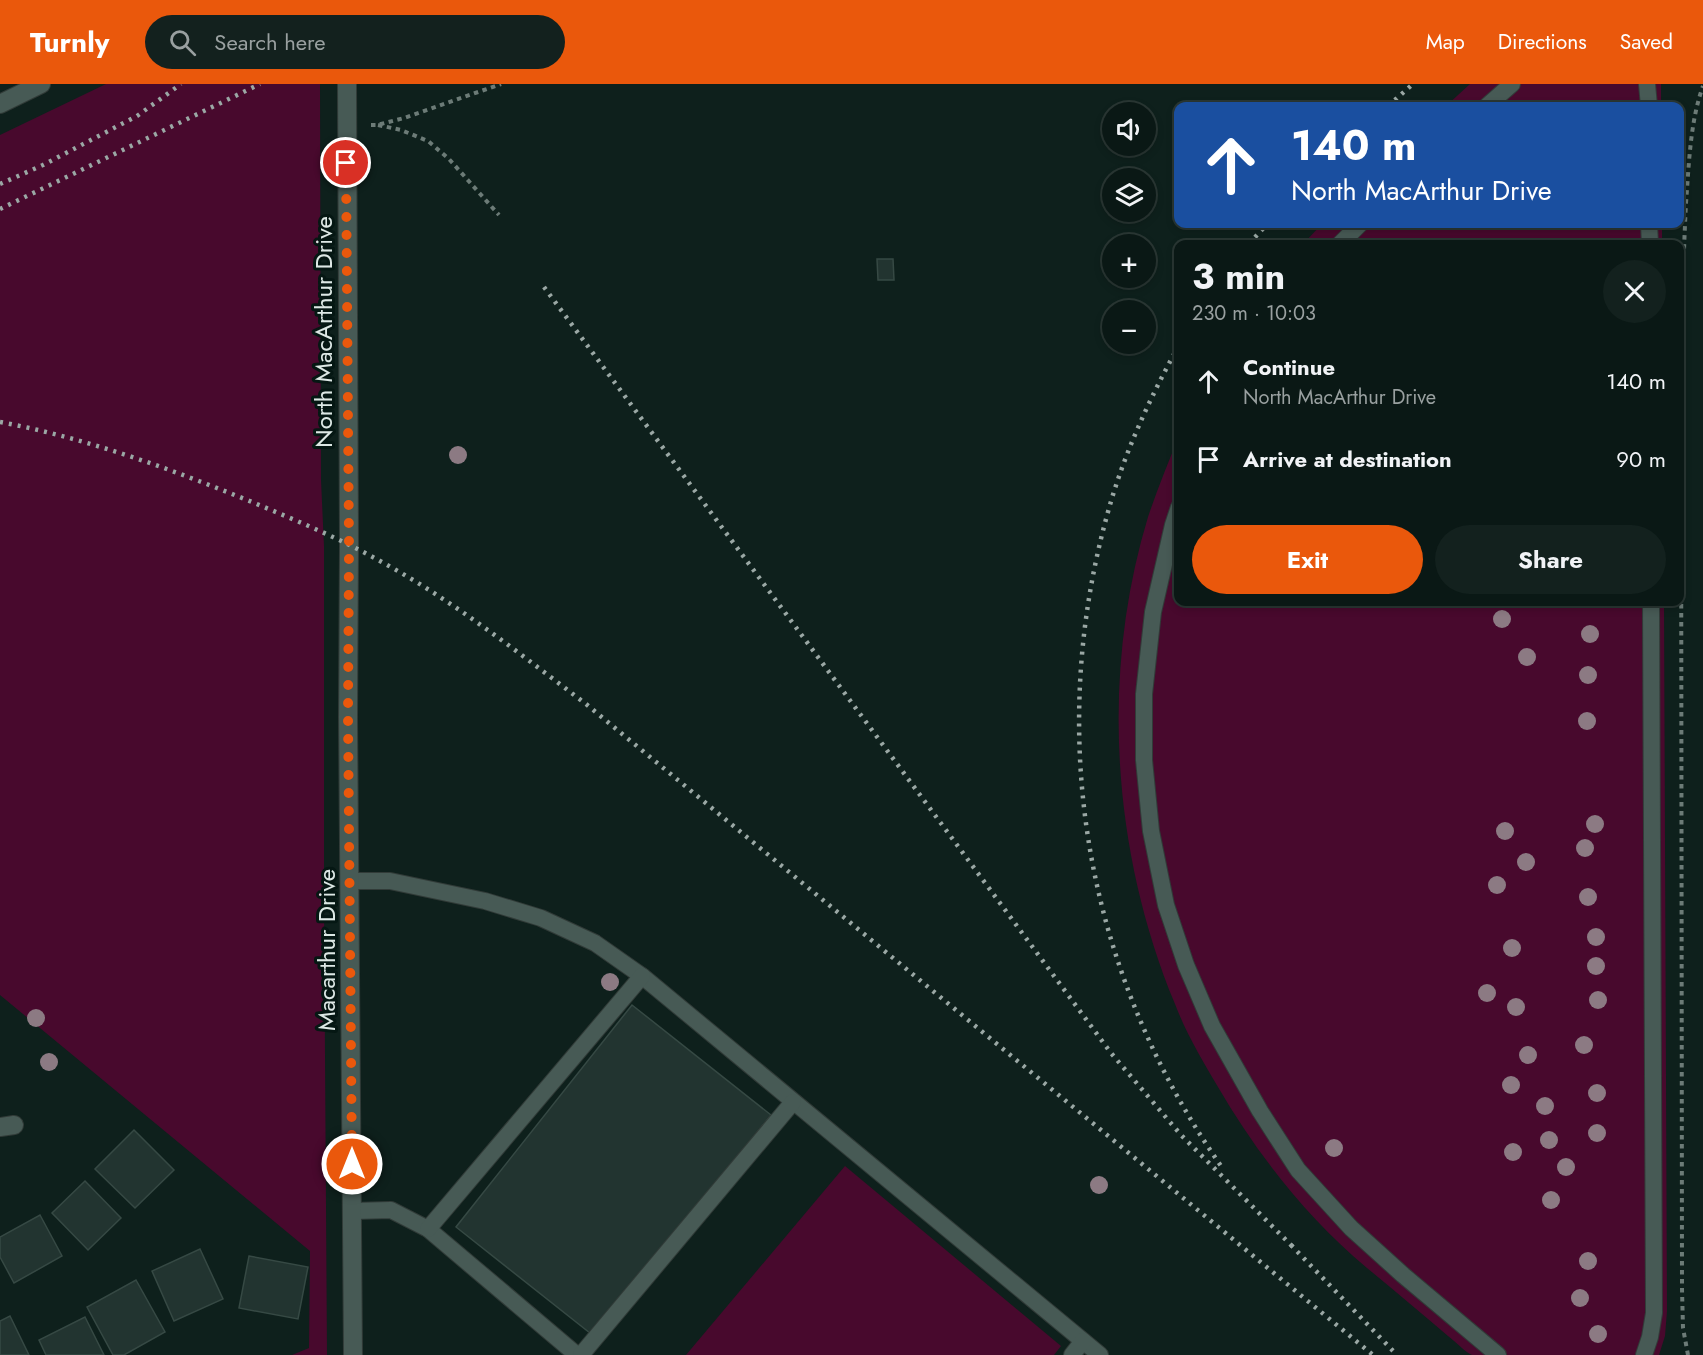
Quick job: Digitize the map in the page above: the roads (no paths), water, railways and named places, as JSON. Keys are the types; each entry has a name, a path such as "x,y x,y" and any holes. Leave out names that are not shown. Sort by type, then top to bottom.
{"main road":[{"path":"0,104 41,84"},
{"name":"North MacArthur Drive","path":"347,84 349,545"},
{"name":"Macarthur Drive","path":"349,545 348,717 353,1355"}],"lane":[{"path":"1492,102 1512,84"},
{"path":"1647,84 1649,102"},
{"path":"1344,240 1356,228"},
{"path":"1174,522 1153,612 1144,694 1144,760 1151,831 1166,905 1186,965 1212,1026 1260,1111 1298,1170 1351,1228 1498,1355"},
{"path":"1644,1355 1654,1313 1651,606"},
{"path":"351,881 390,881 484,901 542,918 595,943 642,976 1100,1355"},
{"path":"428,1229 642,976"},
{"path":"353,1211 391,1210 428,1229 579,1355 793,1102"},
{"path":"1072,1355 1083,1341"}],"railway":[{"path":"0,184 43,165 137,116 181,84"},
{"path":"0,209 260,84"},
{"path":"1393,102 1413,84"},
{"path":"1253,240 1263,228"},
{"path":"544,287 1111,1053 1181,1135 1296,1250"},
{"path":"1174,354 1141,420 1125,459 1112,498 1091,585 1081,672 1080,759 1089,845 1108,929 1136,1011 1174,1090 1221,1166"},
{"path":"0,422 64,437 128,456 252,502 364,553 434,593 511,647 586,704 1373,1355"},
{"path":"1291,1245 1397,1355"}]}
